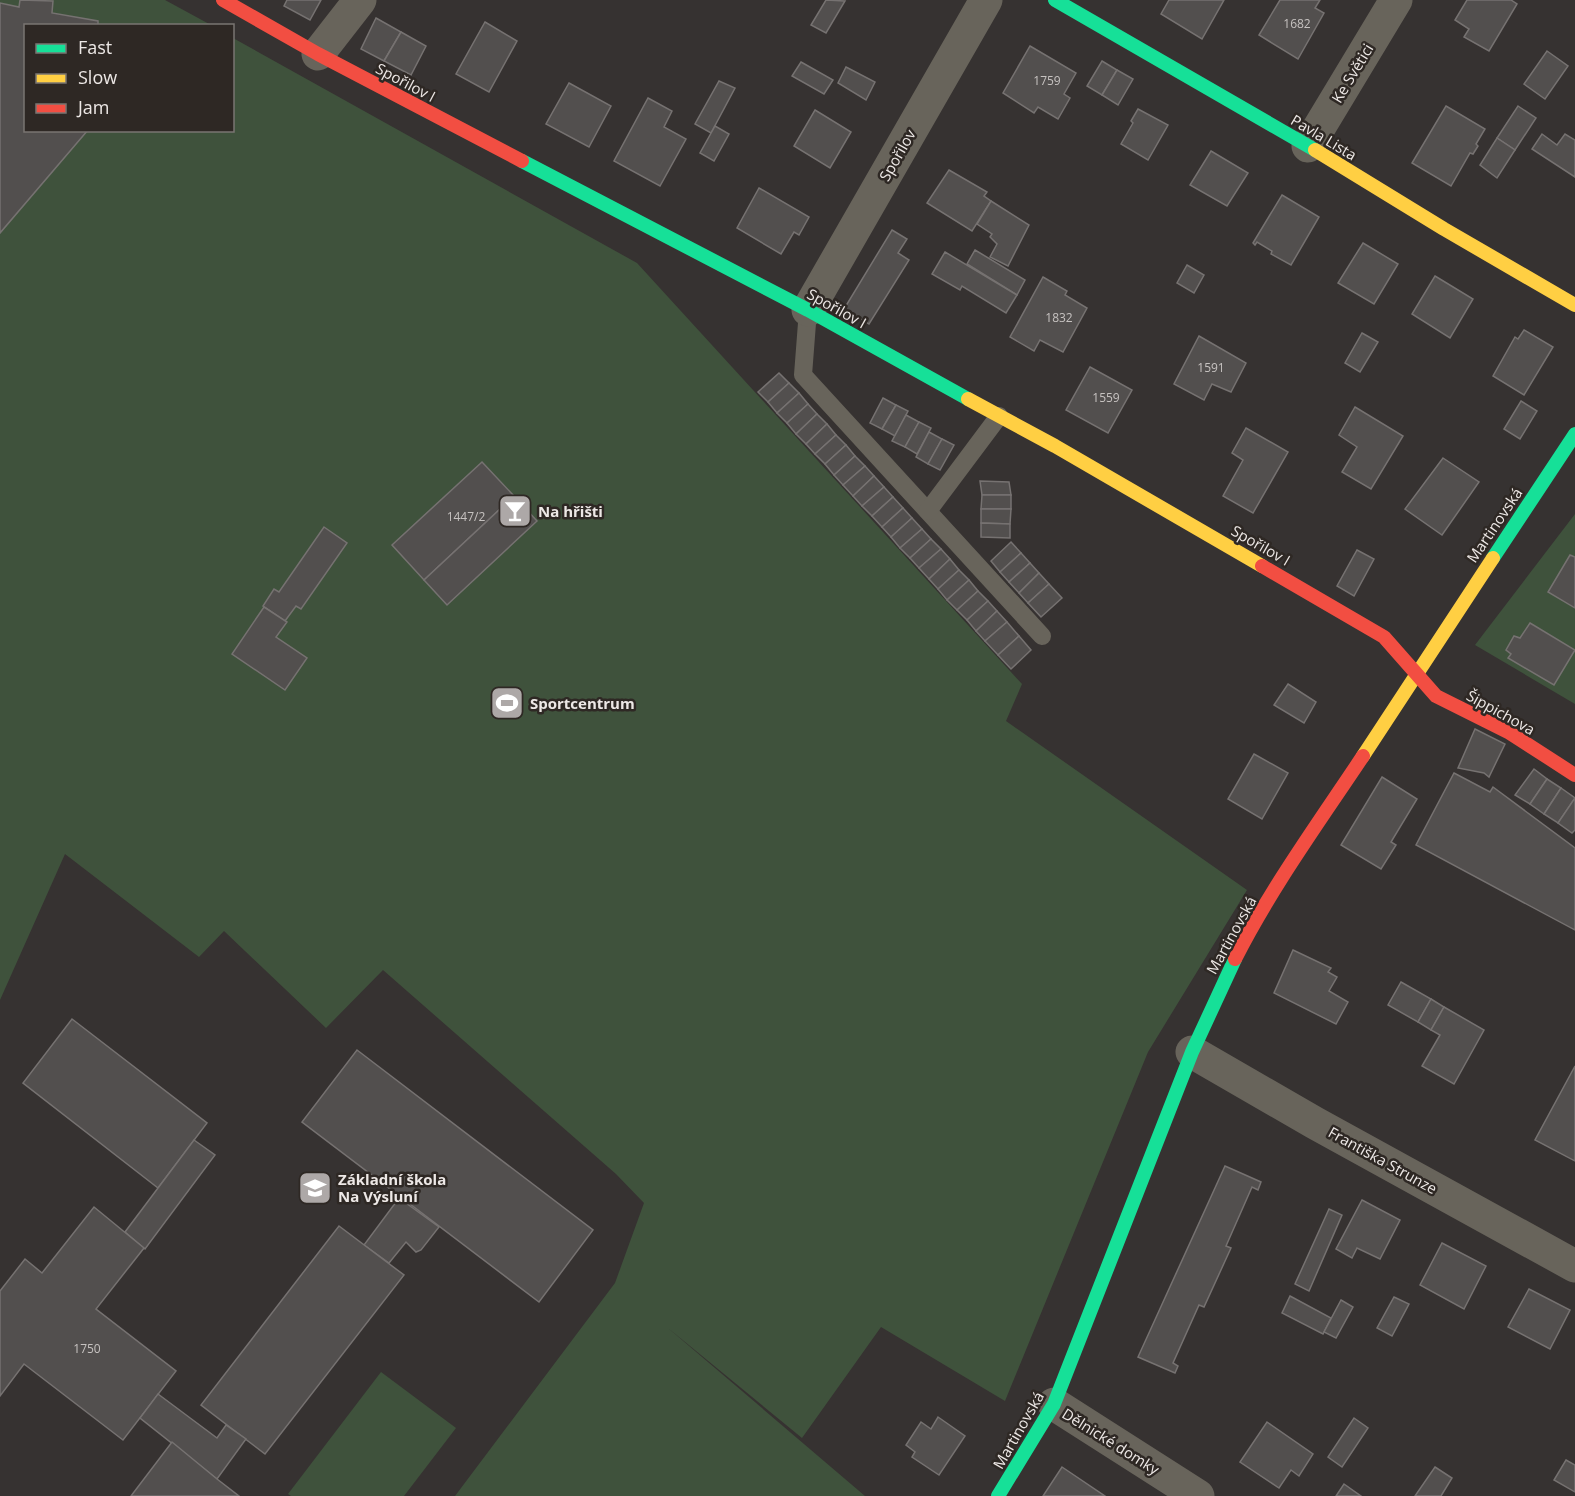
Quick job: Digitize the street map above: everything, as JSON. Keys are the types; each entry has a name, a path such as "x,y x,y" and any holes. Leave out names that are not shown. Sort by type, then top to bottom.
{"street":[{"name":"Spořilov I","path":"223,0 318,54 808,310 1208,533 1384,637 1397,650 1414,674"},
{"path":"318,54 360,0"},
{"name":"Spořilov","path":"808,310 986,0"},
{"name":"Pavla Lista","path":"1055,0 1308,146 1575,305"},
{"name":"Ke Světici","path":"1308,146 1396,0"},
{"name":"Martinovská","path":"998,1496 1054,1404 1192,1052 1248,934 1414,674 1575,434"},
{"name":"Šippichova","path":"1414,674 1436,696 1510,733 1575,775"},
{"name":"Františka Strunze","path":"1192,1052 1315,1123 1575,1266"},
{"name":"Dělnické domky","path":"1054,1404 1198,1496"}],"lane":[{"path":"808,310 803,375 1042,636"},
{"path":"928,511 999,416"}],"green space":[{"name":"Sportcentrum","path":"0,0 165,0 209,24 24,24 24,132 234,132 234,39 637,263 1022,684 1006,721 1247,890 1148,1052 1005,1401 881,1327 802,1438 668,1328 865,1496 455,1496 615,1283 644,1203 616,1174 383,970 326,1028 224,931 199,957 65,854 0,1000"},
{"path":"1575,514 1575,704 1475,645"},
{"path":"381,1372 456,1428 404,1496 291,1496 288,1494"}],"building":[{"path":"20,0 53,1 52,13 98,21 98,24 24,24 24,132 86,132 0,233 0,3 19,7"},
{"path":"287,0 321,0 310,20 284,6"},
{"path":"826,0 845,1 826,33 811,25"},
{"path":"1169,0 1224,0 1202,39 1161,14"},
{"path":"1280,0 1320,0 1315,8 1324,13 1298,59 1259,35"},
{"path":"1467,0 1511,0 1517,4 1489,51 1464,37 1469,29 1455,20"},
{"path":"376,18 401,32 384,61 361,49"},
{"path":"485,22 517,41 489,92 456,74"},
{"path":"401,32 426,46 411,75 384,61"},
{"path":"1030,46 1076,73 1064,94 1070,98 1058,119 1038,107 1034,113 1003,93"},
{"path":"1547,51 1568,66 1545,99 1524,84"},
{"path":"1102,61 1117,70 1102,95 1087,86"},
{"path":"801,62 833,80 824,94 792,76"},
{"path":"846,67 875,82 866,100 838,83"},
{"path":"1117,70 1133,79 1118,105 1102,95"},
{"path":"719,81 735,88 711,133 695,124"},
{"path":"569,83 611,106 589,147 546,124"},
{"path":"648,98 672,111 664,127 686,139 660,186 614,161"},
{"path":"1446,106 1485,129 1476,144 1478,146 1473,154 1470,153 1451,186 1412,163"},
{"path":"1518,106 1536,118 1515,150 1497,138"},
{"path":"1138,109 1168,125 1148,160 1121,144"},
{"path":"815,110 851,132 830,168 794,146"},
{"path":"715,126 729,134 714,161 700,153"},
{"path":"1542,134 1557,145 1565,134 1575,140 1575,177 1532,149"},
{"path":"1497,138 1515,150 1497,178 1480,165"},
{"path":"1211,151 1248,173 1227,206 1190,185"},
{"path":"949,170 987,192 984,196 991,201 972,231 927,203"},
{"path":"759,188 809,217 799,235 794,232 781,254 737,228"},
{"path":"1282,195 1319,217 1291,265 1271,254 1272,251 1257,242 1255,245 1253,243"},
{"path":"991,201 1029,225 1008,266 990,257 997,244 990,237 992,234 977,224"},
{"path":"892,230 907,239 898,253 909,260 869,324 844,309"},
{"path":"1363,243 1398,264 1374,304 1338,283"},
{"path":"975,250 1025,280 1017,295 967,264"},
{"path":"945,252 1017,295 1006,313 962,286 960,290 932,274"},
{"path":"1187,265 1204,275 1194,293 1177,283"},
{"path":"1435,276 1473,299 1450,338 1412,314"},
{"path":"1043,277 1067,291 1065,295 1087,308 1063,352 1040,340 1034,351 1010,337"},
{"path":"1524,330 1553,347 1524,395 1493,376 1515,337 1518,339"},
{"path":"1362,333 1378,342 1360,372 1345,363"},
{"path":"1199,336 1246,363 1231,392 1212,384 1204,400 1174,384"},
{"path":"1090,367 1132,390 1108,433 1066,410"},
{"path":"779,373 789,383 768,402 758,392"},
{"path":"789,383 799,393 777,413 768,402"},
{"path":"799,393 808,404 787,423 777,413"},
{"path":"883,398 896,405 882,429 870,423"},
{"path":"1521,401 1537,411 1520,439 1504,429"},
{"path":"808,404 817,414 796,434 787,423"},
{"path":"896,405 908,411 895,436 882,429"},
{"path":"1355,407 1403,436 1371,489 1342,472 1357,447 1339,435"},
{"path":"817,414 827,424 806,444 796,434"},
{"path":"906,415 919,422 905,447 892,441"},
{"path":"919,422 931,428 917,454 905,447"},
{"path":"827,424 836,435 815,454 806,444"},
{"path":"1246,428 1288,452 1253,513 1223,496 1243,460 1232,453"},
{"path":"929,432 942,439 928,464 916,457"},
{"path":"836,435 846,445 825,464 815,454"},
{"path":"942,439 954,445 940,470 928,464"},
{"path":"846,445 855,456 834,475 825,464"},
{"path":"855,456 865,466 843,485 834,475"},
{"path":"1443,458 1479,482 1442,535 1405,509"},
{"path":"482,462 514,496 424,580 392,545"},
{"path":"865,466 874,476 853,496 843,485"},
{"path":"874,476 884,487 862,506 853,496"},
{"path":"980,481 1009,482 1011,495 982,495"},
{"path":"884,487 893,497 872,516 862,506"},
{"path":"982,495 1011,495 1011,509 981,509"},
{"path":"514,496 537,521 447,605 424,580"},
{"path":"893,497 903,508 882,527 872,516"},
{"path":"903,508 912,518 891,537 882,527"},
{"path":"981,509 1011,509 1010,524 981,523"},
{"path":"912,518 922,529 900,548 891,537"},
{"path":"981,523 1010,524 1010,538 981,537"},
{"path":"324,527 347,543 301,609 296,606 285,621 263,606 274,589 279,592"},
{"path":"922,529 931,539 910,558 900,548"},
{"path":"931,539 941,549 919,568 910,558"},
{"path":"1011,542 1021,553 1000,572 991,561"},
{"path":"941,549 950,559 929,579 919,568"},
{"path":"1357,550 1374,559 1354,596 1337,586"},
{"path":"1021,553 1030,563 1009,582 1000,572"},
{"path":"1570,555 1575,557 1575,608 1548,592"},
{"path":"950,559 959,570 938,589 929,579"},
{"path":"1030,563 1039,573 1019,593 1009,582"},
{"path":"959,570 969,580 947,600 938,589"},
{"path":"1039,573 1049,584 1028,603 1019,593"},
{"path":"969,580 978,591 957,610 947,600"},
{"path":"1049,584 1062,598 1041,617 1028,603"},
{"path":"978,591 988,601 967,620 957,610"},
{"path":"988,601 997,611 976,631 967,620"},
{"path":"264,607 287,622 276,637 307,658 285,690 232,654"},
{"path":"997,611 1007,622 985,641 976,631"},
{"path":"1007,622 1019,636 998,655 985,641"},
{"path":"1530,623 1575,650 1554,685 1508,658 1511,654 1506,650 1514,636 1520,638"},
{"path":"1019,636 1031,650 1011,669 998,655"},
{"path":"1288,684 1316,702 1304,723 1274,705"},
{"path":"1475,729 1505,744 1489,777 1484,773 1458,768"},
{"path":"1254,754 1288,773 1262,819 1228,799"},
{"path":"1534,769 1547,779 1530,804 1515,795"},
{"path":"1454,773 1490,792 1493,787 1575,848 1575,930 1416,845"},
{"path":"1382,777 1417,799 1391,842 1396,845 1381,869 1341,845"},
{"path":"1547,779 1561,788 1544,814 1530,804"},
{"path":"1561,788 1575,798 1558,823 1544,814"},
{"path":"1575,798 1575,830 1572,833 1558,823"},
{"path":"1293,950 1331,968 1328,972 1337,977 1329,991 1348,1002 1336,1024 1274,993"},
{"path":"1401,982 1431,999 1418,1022 1388,1005"},
{"path":"1431,999 1444,1007 1431,1030 1418,1022"},
{"path":"1444,1007 1484,1030 1454,1084 1422,1066 1440,1035 1431,1030"},
{"path":"72,1019 207,1123 158,1188 23,1083"},
{"path":"357,1050 593,1230 539,1302 302,1122"},
{"path":"1575,1066 1575,1161 1535,1140"},
{"path":"194,1140 215,1155 145,1249 125,1232"},
{"path":"1225,1166 1261,1182 1258,1190 1252,1187 1226,1246 1231,1248 1204,1307 1199,1305 1173,1363 1178,1366 1175,1373 1138,1357"},
{"path":"399,1198 439,1227 421,1250 416,1252 406,1242 389,1263 364,1245"},
{"path":"1362,1200 1400,1220 1380,1259 1357,1248 1352,1258 1336,1249"},
{"path":"94,1207 144,1248 96,1309 176,1371 123,1440 24,1364 0,1396 0,1291 25,1259 42,1273"},
{"path":"1329,1209 1342,1215 1309,1291 1295,1284"},
{"path":"339,1226 404,1275 265,1454 201,1405"},
{"path":"1442,1243 1486,1266 1464,1309 1420,1285"},
{"path":"1529,1289 1570,1310 1550,1349 1508,1327"},
{"path":"1290,1296 1331,1318 1323,1334 1282,1313"},
{"path":"1394,1297 1409,1304 1392,1336 1377,1328"},
{"path":"1341,1300 1353,1307 1336,1338 1324,1332"},
{"path":"158,1394 217,1438 226,1425 246,1439 217,1479 140,1418"},
{"path":"938,1417 965,1436 939,1475 912,1457 915,1452 906,1445 921,1422 931,1429"},
{"path":"1354,1418 1368,1428 1342,1467 1328,1457"},
{"path":"1267,1422 1313,1454 1299,1476 1291,1470 1279,1488 1240,1462"},
{"path":"172,1442 217,1479 239,1496 131,1496"},
{"path":"1566,1460 1575,1465 1575,1492 1554,1480"},
{"path":"1062,1467 1105,1496 1043,1496"},
{"path":"1435,1467 1452,1478 1441,1496 1415,1496"},
{"path":"1344,1484 1361,1496 1336,1496"}],"traffic: fast":[{"path":"1055,0 1315,150"},
{"path":"522,161 808,310 968,399"},
{"path":"1493,558 1575,434"},
{"path":"998,1496 1054,1404 1192,1052 1235,959"}],"traffic: slow":[{"path":"1315,150 1444,229 1575,305"},
{"path":"968,399 1055,446 1262,566"},
{"path":"1363,756 1493,558"}],"traffic: jam":[{"path":"223,0 318,54 522,161"},
{"path":"1262,566 1384,637 1436,696 1510,733 1575,775"},
{"path":"1235,959 1280,881 1363,756"}],"place":[{"name":"Na hřišti","path":"515,511"},
{"name":"Sportcentrum","path":"507,703"},
{"name":"Základní škola Na Výsluní","path":"315,1188"}]}
